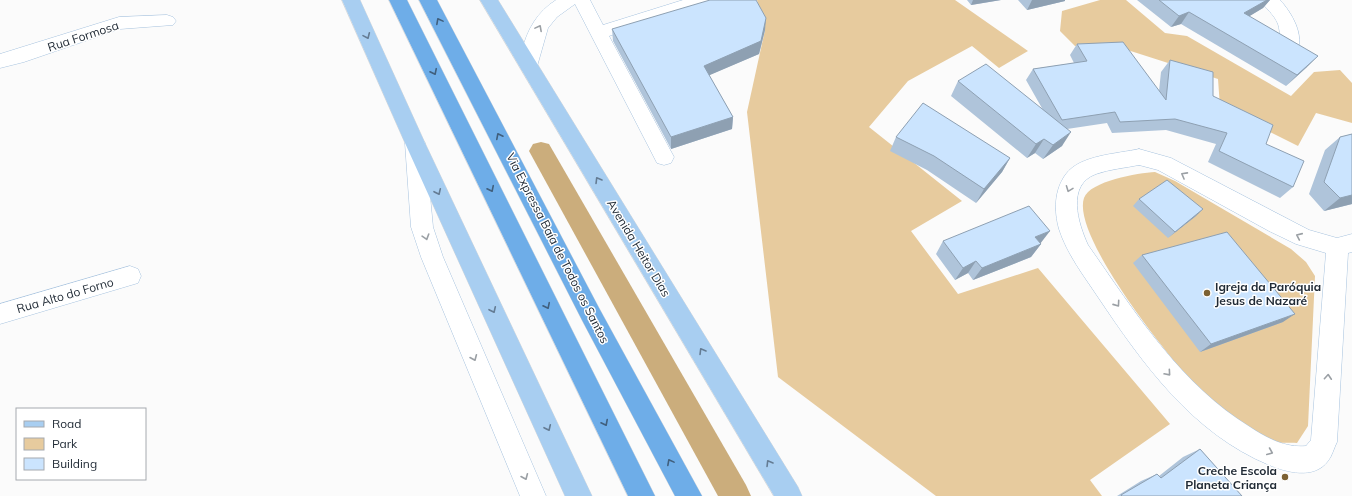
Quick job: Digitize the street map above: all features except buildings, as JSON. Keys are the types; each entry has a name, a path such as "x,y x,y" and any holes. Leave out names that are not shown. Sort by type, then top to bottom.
{"highway":[{"path":"398,0 642,496"},
{"name":"Via Expressa Baía de Todos os Santos","path":"428,0 591,315 689,496"}],"main road":[{"path":"351,0 415,143 579,496"},
{"name":"Avenida Heitor Dias","path":"489,0 789,496"}],"street":[{"path":"529,65 533,39 539,26 554,9 569,0"},
{"path":"581,0 600,32 664,157"},
{"path":"600,32 702,0"},
{"path":"1269,0 1287,20 1290,34 1290,48"},
{"name":"Rua Formosa","path":"0,61 119,23 167,20"},
{"path":"415,143 422,227 432,257 533,496"},
{"path":"1134,158 1150,159 1164,164 1276,225 1304,238 1344,245 1324,442 1320,453 1312,459 1301,460 1284,458 1260,448 1234,434 1208,414 1183,391 1164,368 1079,250 1070,229 1066,198 1073,180 1080,173 1092,167 1134,158"},
{"name":"Rua Alto do Forno","path":"0,314 130,276"}],"green space":[{"path":"757,0 955,0 1028,51 999,68 972,46 908,81 869,127 962,201 911,231 958,294 1038,268 1170,424 1090,480 1102,496 936,496 778,377 747,112 765,30"},
{"path":"1100,0 1126,0 1165,33 1187,36 1291,96 1314,72 1340,70 1352,83 1352,123 1316,113 1298,146 1220,107 1218,79 1115,46 1075,46 1060,31 1062,11"},
{"path":"1155,172 1175,181 1291,249 1306,262 1315,276 1308,426 1297,443 1275,442 1255,433 1228,415 1214,403 1187,377 1169,355 1127,299 1108,269 1093,240 1084,216 1084,198 1088,192 1095,187 1115,179"}],"waterway":[{"path":"541,151 735,496"}],"place":[{"name":"Igreja da Paróquia Jesus de Nazaré","path":"1207,293"},
{"name":"Creche Escola Planeta Criança","path":"1285,477"}]}
